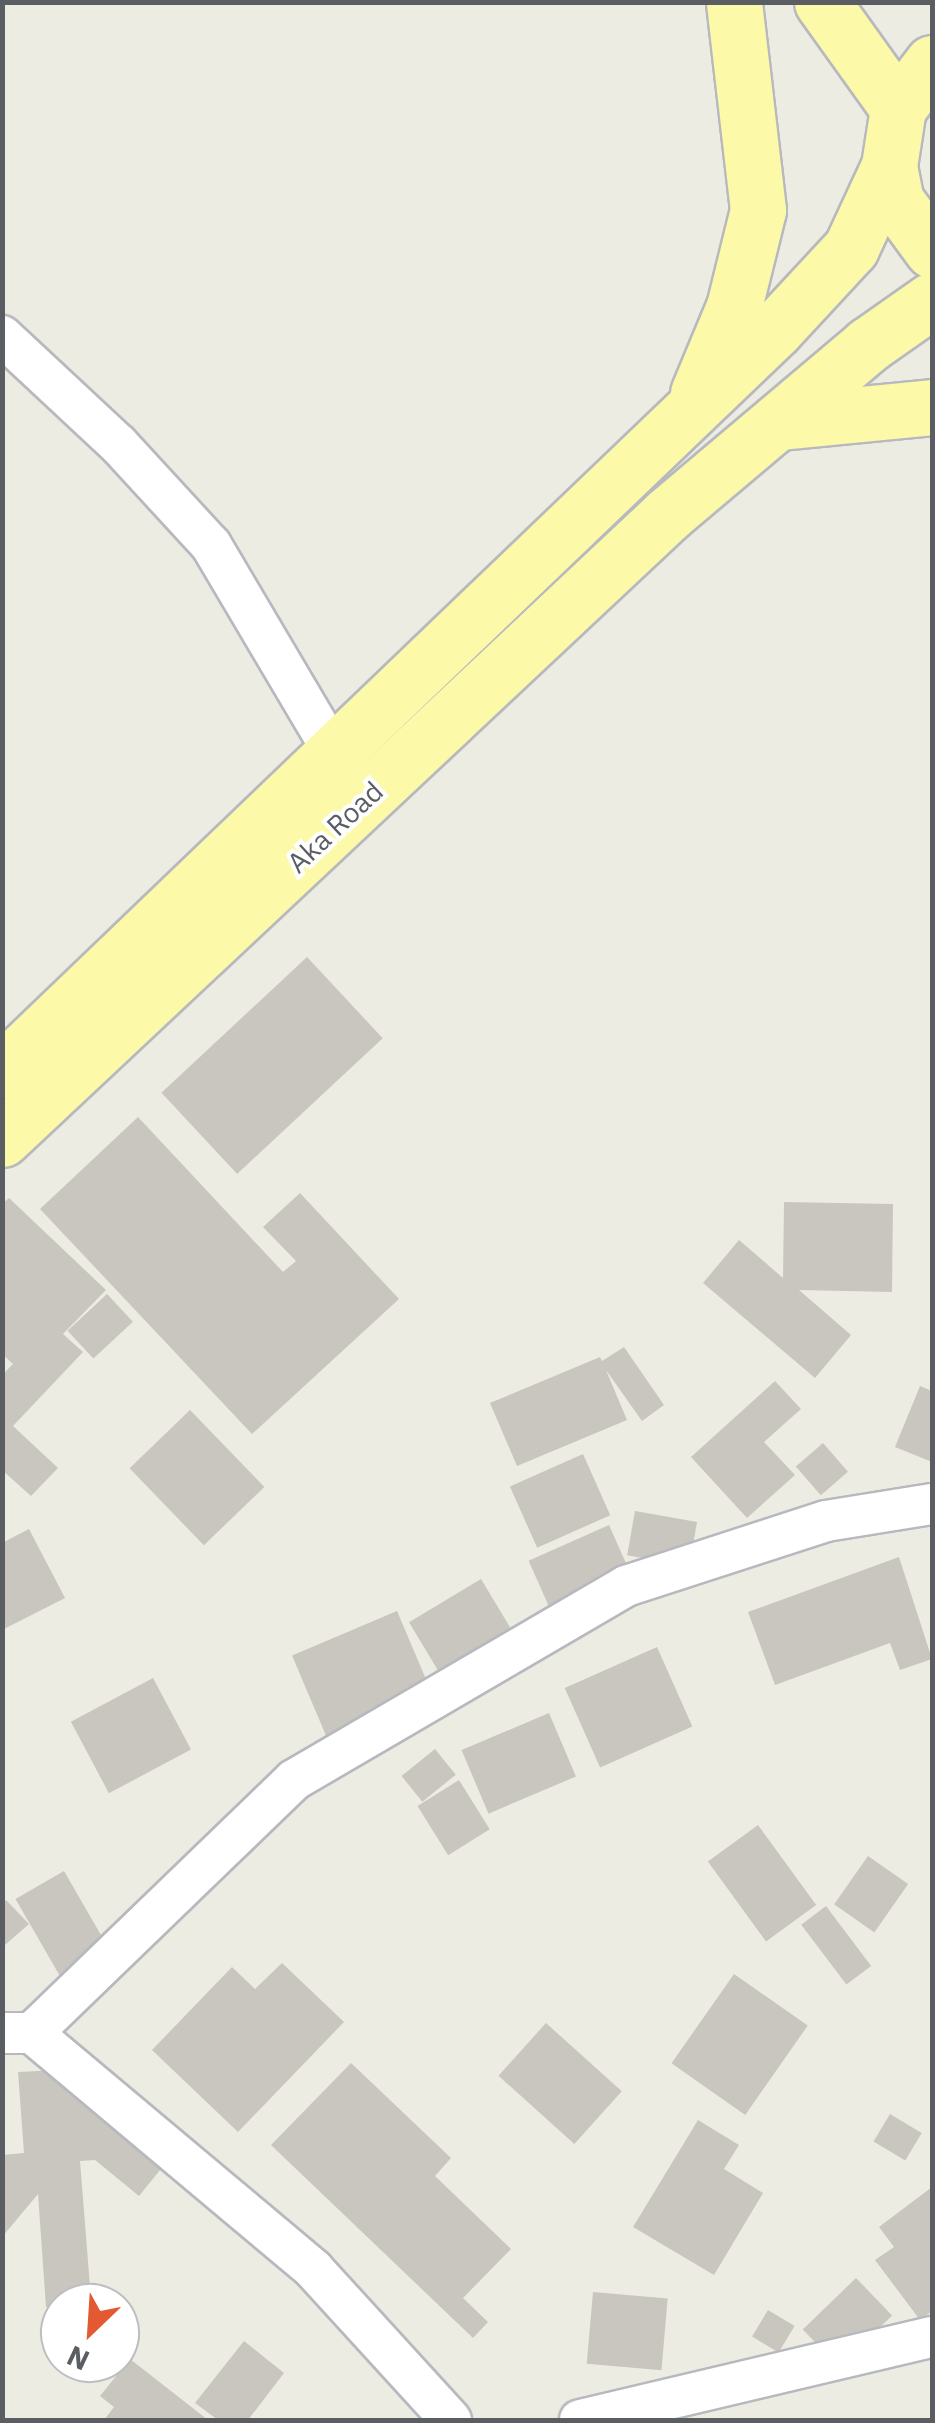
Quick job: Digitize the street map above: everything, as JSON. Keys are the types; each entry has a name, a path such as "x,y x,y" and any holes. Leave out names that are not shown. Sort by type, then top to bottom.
{"main road":[{"path":"691,412 734,307 758,210 734,2"},
{"path":"822,2 898,108"},
{"path":"932,63 898,108 889,166 896,201 932,250"},
{"name":"Aka Road","path":"2,1071 336,756 691,412 851,248 889,166"},
{"name":"Aka Road","path":"2,1139 668,514 868,344 932,300"},
{"path":"780,422 932,407"}],"street":[{"path":"2,336 118,444 210,545 336,756"},
{"path":"452,2420 314,2270 17,2033 294,1780 626,1586 826,1521 932,1504"},
{"path":"580,2420 932,2338"}],"building":[{"path":"307,957 383,1038 237,1174 161,1093"},
{"path":"138,1117 283,1272 296,1261 263,1227 300,1193 399,1299 252,1434 40,1209"},
{"path":"9,1198 106,1290 63,1334 83,1352 13,1426 58,1468 31,1496 2,1470 2,1375 13,1364 2,1354 2,1204"},
{"path":"784,1202 893,1204 892,1292 799,1290 851,1335 815,1378 703,1283 739,1240 783,1278"},
{"path":"107,1294 133,1322 93,1359 68,1331"},
{"path":"624,1347 664,1405 642,1421 606,1370 627,1420 517,1466 490,1403 600,1357 602,1361"},
{"path":"775,1381 801,1409 764,1442 795,1475 747,1518 691,1457"},
{"path":"920,1386 932,1391 932,1462 895,1447"},
{"path":"190,1410 264,1487 204,1545 130,1468"},
{"path":"823,1443 848,1472 821,1495 796,1467"},
{"path":"583,1454 610,1515 537,1548 510,1487"},
{"path":"635,1511 697,1522 689,1566 627,1555"},
{"path":"609,1525 634,1582 554,1617 529,1561"},
{"path":"29,1529 65,1598 2,1630 2,1543"},
{"path":"899,1557 932,1659 900,1670 890,1643 775,1685 748,1612"},
{"path":"481,1579 525,1652 453,1695 409,1622"},
{"path":"397,1611 440,1711 335,1756 292,1656"},
{"path":"657,1647 692,1726 600,1768 565,1688"},
{"path":"153,1678 191,1750 109,1793 71,1722"},
{"path":"549,1713 576,1777 489,1814 462,1750"},
{"path":"435,1749 456,1775 422,1802 402,1776"},
{"path":"459,1780 490,1829 448,1855 417,1806"},
{"path":"758,1825 816,1905 766,1942 708,1861"},
{"path":"868,1856 908,1884 874,1932 834,1904"},
{"path":"64,1871 116,1960 67,1988 16,1899"},
{"path":"6,1900 29,1924 5,1945 2,1903"},
{"path":"826,1906 871,1966 846,1985 801,1925"},
{"path":"282,1963 344,2022 238,2132 152,2050 232,1967 255,1989"},
{"path":"734,1974 808,2026 745,2115 671,2063"},
{"path":"546,2023 622,2091 574,2144 498,2076"},
{"path":"351,2063 451,2158 435,2176 511,2249 463,2298 488,2322 473,2338 271,2145"},
{"path":"59,2070 169,2159 139,2196 95,2160 80,2161 90,2283 44,2283 38,2194 2,2237 2,2155 24,2153 18,2072"},
{"path":"890,2114 922,2133 905,2160 874,2141"},
{"path":"698,2120 739,2145 724,2169 763,2193 714,2275 633,2227"},
{"path":"932,2187 932,2311 920,2320 875,2260 894,2247 879,2227"},
{"path":"856,2278 892,2315 839,2367 803,2329"},
{"path":"593,2292 668,2299 661,2370 587,2364"},
{"path":"768,2310 795,2326 779,2353 752,2337"},
{"path":"244,2341 284,2373 248,2420 218,2420 195,2403"},
{"path":"140,2367 208,2420 104,2420 114,2407 100,2396 111,2383 140,2383"}]}
